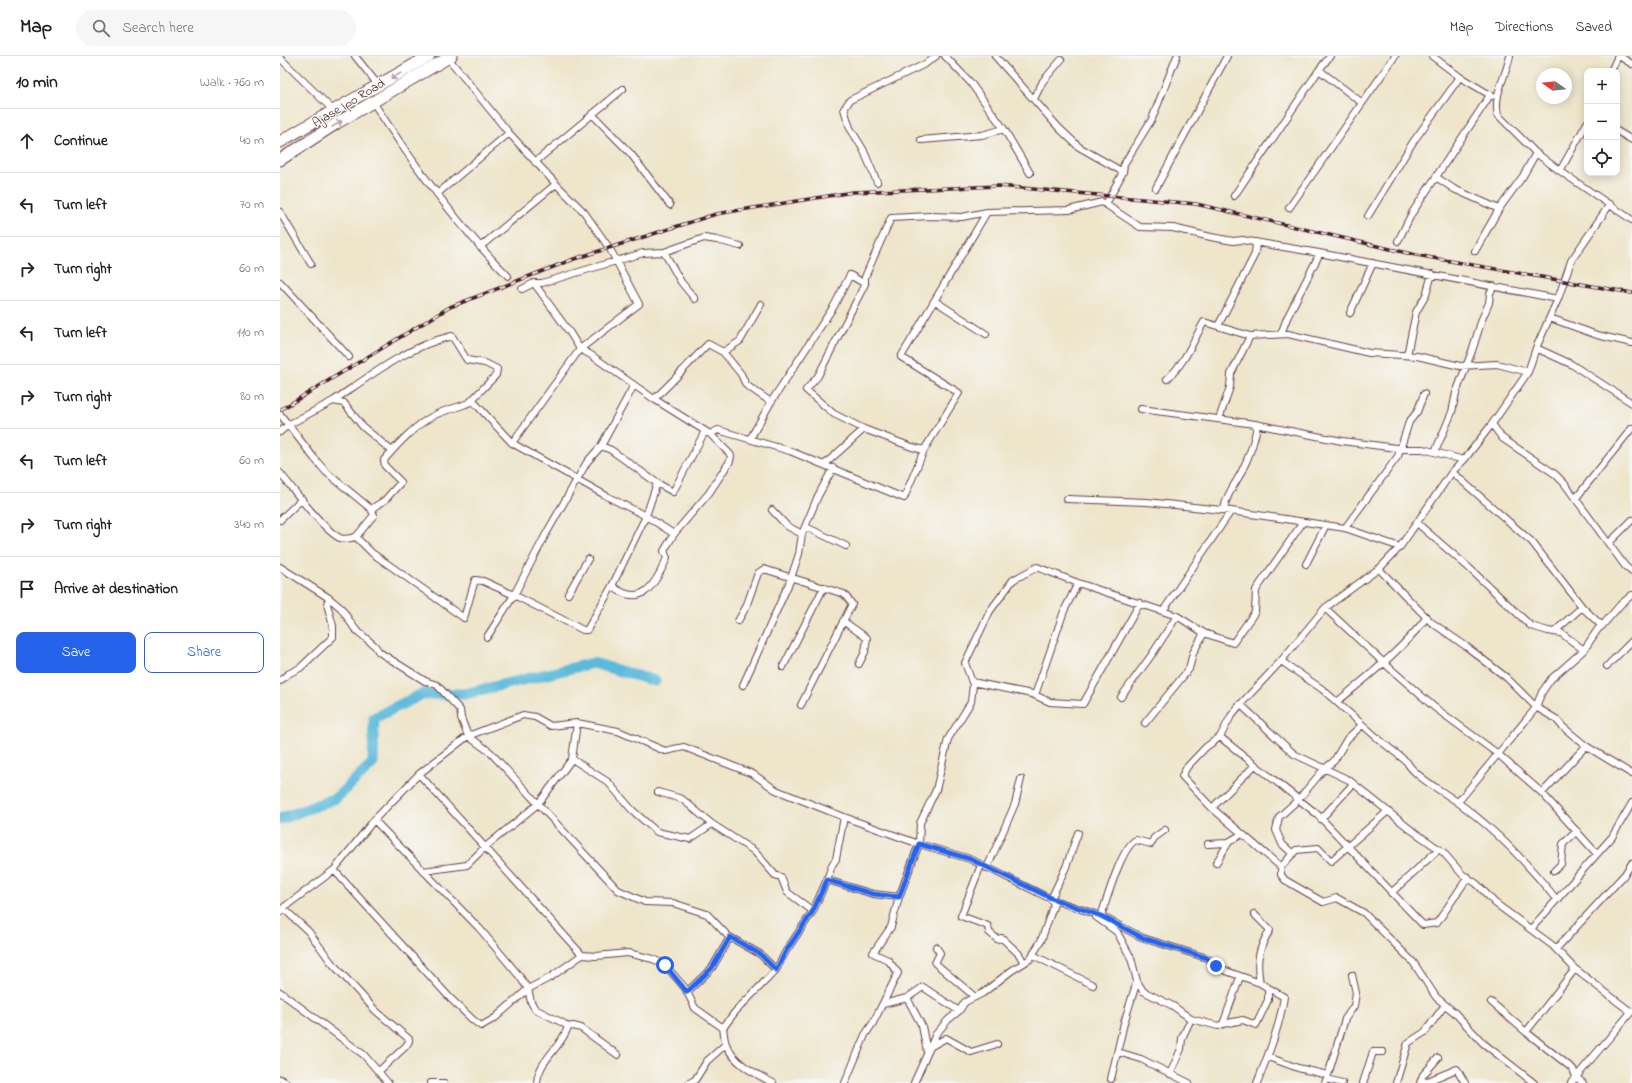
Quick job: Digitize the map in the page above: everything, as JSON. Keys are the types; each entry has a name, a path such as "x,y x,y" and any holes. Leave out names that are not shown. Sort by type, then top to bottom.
{"highway":[{"name":"Ajase Ipo Road","path":"280,142 333,110 379,86 429,56"},
{"name":"Ajase Ipo Road","path":"280,160 449,57"},
{"path":"305,127 313,140"}],"street":[{"path":"355,56 379,86"},
{"path":"877,182 863,149 850,128 844,109 850,100 924,64 936,56"},
{"path":"945,56 970,82 1004,129 1030,173"},
{"path":"995,56 1059,128 1079,147 1122,172"},
{"path":"1106,204 1122,172 1124,164 1152,119 1177,56"},
{"path":"1156,188 1227,56"},
{"path":"1234,196 1330,56"},
{"path":"1289,208 1361,102 1395,56"},
{"path":"1432,56 1460,77 1497,98"},
{"path":"1510,56 1497,98 1496,107 1498,115 1536,153 1632,220"},
{"path":"1612,68 1618,56 1632,64"},
{"path":"449,57 509,133 584,212 617,261 639,304 580,349 512,443"},
{"path":"280,58 333,110"},
{"path":"1034,99 1044,81 1060,60"},
{"path":"1319,70 1361,102"},
{"path":"1368,216 1413,142 1460,77"},
{"path":"535,162 623,89"},
{"path":"1398,241 1412,213 1490,94"},
{"path":"373,102 447,209 508,276"},
{"path":"592,114 631,154 670,205"},
{"path":"1560,171 1584,128"},
{"path":"921,140 982,135 1004,129"},
{"path":"1620,132 1632,140"},
{"path":"437,194 509,133"},
{"path":"1475,251 1499,209 1523,176 1536,153"},
{"path":"1436,177 1454,189 1499,209"},
{"path":"480,247 556,184"},
{"path":"924,450 864,429 834,414 806,390 818,376 865,284 865,277 891,218 930,216 962,217 987,212 1069,210 1102,202 1140,227 1173,228 1211,237 1256,242 1558,299"},
{"path":"1281,867 1212,808 1182,776 1187,767 1206,747 1220,737 1231,716 1240,704 1281,661 1325,608 1379,569 1400,547 1452,472 1464,460 1492,424 1528,372 1536,348 1558,299 1571,260 1610,204"},
{"path":"280,212 311,264"},
{"path":"602,446 611,450 657,483 673,492 708,433 718,430 790,451 904,498 924,450 959,393 902,357 987,212"},
{"path":"522,289 534,283 542,283 643,253 664,252 704,238 740,246"},
{"path":"1218,326 1255,254 1256,242"},
{"path":"664,252 681,282 695,299"},
{"path":"1281,334 1287,318 1319,253"},
{"path":"1350,314 1373,263"},
{"path":"1407,355 1416,312 1426,295 1432,274"},
{"path":"750,439 771,402 834,306 850,275 865,284"},
{"path":"280,282 349,357"},
{"path":"534,283 580,349 654,399 708,433 731,456 730,461 709,493 674,534 664,551 667,558 658,578 646,592 633,596 619,592 612,586"},
{"path":"1435,452 1452,412 1456,393 1489,303 1490,293 1494,286"},
{"path":"935,301 986,334"},
{"path":"723,352 740,341 761,304"},
{"path":"1550,318 1597,335 1632,343"},
{"path":"1167,379 1179,368 1204,322 1250,336 1288,334 1369,353 1417,356 1460,366 1497,364 1528,372"},
{"path":"280,432 288,425 333,401 403,355 432,340 452,336 467,360 485,362 497,369 496,375 470,402 436,414 427,419 392,451 384,460 385,466 401,482 385,500 371,509"},
{"path":"1219,419 1230,387 1232,374 1250,336"},
{"path":"654,399 708,344 723,352 741,374 746,385 771,402"},
{"path":"1536,348 1571,364 1632,403"},
{"path":"487,637 514,595 543,539 587,462 602,446 634,385"},
{"path":"1345,528 1398,456 1409,422 1417,412 1424,394"},
{"path":"333,401 344,403 363,427 392,451"},
{"path":"470,402 474,402 512,443 577,480 646,516 674,534"},
{"path":"1141,409 1258,425 1342,441 1400,448 1423,449 1464,460"},
{"path":"280,414 326,472 371,509 374,515 356,537 346,539 339,537 320,522 280,473"},
{"path":"1492,424 1502,438 1555,474 1564,483 1632,572"},
{"path":"1163,611 1227,511 1225,502 1229,491 1241,472 1258,425"},
{"path":"1576,498 1632,428"},
{"path":"824,465 864,429"},
{"path":"743,685 791,577 799,554 802,534 818,496 833,468"},
{"path":"1452,472 1532,542 1582,606 1602,626"},
{"path":"356,537 372,553 464,618 475,580 483,581 583,630 587,630 612,586 646,516 657,483"},
{"path":"280,520 302,499"},
{"path":"1067,499 1147,502 1227,511 1326,525 1345,528 1400,547"},
{"path":"772,510 787,526 802,534"},
{"path":"1609,543 1632,520"},
{"path":"845,1083 865,1035 883,1004 898,973 888,960 873,953 891,927 899,897 919,844 920,823 936,790 948,739 970,702 973,685 965,663 990,611 1013,580 1038,567 1078,583 1177,616 1204,633 1234,643 1255,612 1256,590 1303,522"},
{"path":"1416,523 1468,567 1531,626 1561,633 1584,650"},
{"path":"1306,564 1326,525"},
{"path":"806,527 846,546"},
{"path":"568,594 588,559"},
{"path":"280,567 329,598 340,608 354,629 365,637 379,652 425,681 437,685 460,710 461,718 468,736 490,752 618,890 646,902 672,903 707,914 730,937 760,954 776,970"},
{"path":"738,621 746,608 758,573 764,569 844,594 852,604 801,705"},
{"path":"1379,569 1427,618 1507,678 1536,707 1556,719 1563,727 1586,746 1632,774"},
{"path":"1035,695 1064,611 1078,583"},
{"path":"783,667 824,587"},
{"path":"1458,802 1536,707 1542,692 1550,679 1584,650 1598,629 1621,604 1632,595"},
{"path":"280,681 288,674 300,668 333,637 334,626 327,604 329,598"},
{"path":"972,682 1035,695 1050,702 1083,704 1140,603"},
{"path":"1554,632 1582,606"},
{"path":"1325,608 1434,707 1498,754 1542,794 1598,854"},
{"path":"1121,697 1153,653 1177,616"},
{"path":"1337,702 1384,663 1427,618"},
{"path":"844,621 867,638 865,652 860,664"},
{"path":"1146,723 1189,669 1193,653 1204,633"},
{"path":"1607,666 1632,641"},
{"path":"1281,661 1322,689 1407,762 1409,766 1429,783 1458,802 1485,824 1534,872 1557,900"},
{"path":"1240,704 1294,754 1349,780 1388,812 1439,849 1462,874 1477,884 1495,903 1531,929 1556,949 1575,969 1632,1012 1571,1083"},
{"path":"379,1072 406,1046 409,1039 376,1011 331,962 308,932 282,910 334,870 374,820 419,774 468,736 523,715 534,717 551,726 577,723 618,731 665,751 684,747 753,774 776,790 844,818 919,844 970,859 1051,898 1101,916 1143,938 1207,958 1226,971 1260,983 1284,997 1280,1022 1257,1083"},
{"path":"423,871 467,865 484,848 538,804 572,759 577,723"},
{"path":"1293,854 1282,844 1276,830 1279,817 1298,800 1324,769 1334,761 1347,739 1362,724"},
{"path":"1220,737 1321,819 1423,925 1437,923 1468,878"},
{"path":"1542,794 1586,746"},
{"path":"572,759 608,782 632,810 657,832 690,839 712,824"},
{"path":"1212,808 1255,764"},
{"path":"419,774 484,848 582,955"},
{"path":"1021,779 1015,804 961,916 988,926 989,932 996,939 1002,938 1019,954 1024,963"},
{"path":"1321,819 1353,784"},
{"path":"658,792 682,798 712,824 754,851 775,875 781,878 787,892 813,911"},
{"path":"1531,929 1612,837 1632,803"},
{"path":"1388,812 1331,861 1318,848 1296,850 1281,867 1281,875 1285,880 1324,902 1337,898 1364,913 1413,962 1436,997 1483,1042 1534,1083"},
{"path":"723,1028 740,1007 776,970 786,951 813,911 832,865 836,859 844,818"},
{"path":"374,820 480,929 520,977 528,989 531,1002 535,1009 568,1027 573,1026 581,1028 618,1055"},
{"path":"1101,916 1118,867 1131,842 1136,840 1152,844 1154,838 1164,830"},
{"path":"1554,871 1562,864 1563,844 1577,831"},
{"path":"1051,898 1066,867 1078,833"},
{"path":"1208,844 1228,842 1242,834"},
{"path":"1216,863 1228,842"},
{"path":"1391,893 1439,849"},
{"path":"1556,949 1625,874 1632,863"},
{"path":"334,870 450,998 468,1016 481,1026 495,1018 528,989 551,977 582,955 596,956 628,953 653,959 665,965 687,992 695,1008 723,1028 726,1044 744,1066 773,1083"},
{"path":"827,880 873,894 899,897"},
{"path":"914,1083 936,1034 948,1020 959,1011 965,1002 983,993 1011,971 1030,959 1033,955 1041,941 1054,904 1051,898"},
{"path":"1090,912 1117,932 1131,958 1137,981 1143,991 1172,1006 1191,1019 1218,1026 1243,1020 1256,1025 1268,1000 1268,988"},
{"path":"1254,914 1270,930 1263,941 1257,965 1260,983"},
{"path":"687,992 712,968 730,937"},
{"path":"936,947 940,953 936,963 976,997"},
{"path":"1033,955 1093,985"},
{"path":"1526,1032 1575,969"},
{"path":"1326,1079 1345,1019 1354,1006 1356,993 1352,975"},
{"path":"1223,1024 1240,976"},
{"path":"1111,1079 1124,1023 1137,981"},
{"path":"883,1004 907,998 923,987 959,1011"},
{"path":"280,992 364,1055 388,1083"},
{"path":"907,998 922,1026 928,1050"},
{"path":"1491,1002 1573,1069 1576,1077 1583,1083"},
{"path":"1396,1083 1408,1043 1425,1032 1445,1005"},
{"path":"1170,1074 1181,1049 1182,1038 1191,1019"},
{"path":"537,1083 540,1070 561,1042 568,1027"},
{"path":"928,1050 946,1038 971,1052 997,1044"},
{"path":"689,1083 695,1080 708,1061 726,1044"},
{"path":"1118,1052 1141,1059 1190,1083"},
{"path":"1363,1083 1373,1052 1383,1052"},
{"path":"1268,1057 1326,1079 1342,1083"},
{"path":"1438,1058 1423,1075 1422,1083 1457,1069 1465,1083"},
{"path":"280,1079 287,1083"},
{"path":"430,1083 444,1083"}],"waterway":[{"path":"280,819 336,798 373,763 374,718 422,694 464,694 593,663 655,681"}],"railway":[{"path":"280,410 450,307 574,259 716,214 853,192 999,186 1196,204 1416,255 1632,293"}],"route":[{"path":"665,965 675,975 687,992 712,968 730,937 760,954 776,970 786,951 813,911 827,880 873,894 899,897 919,844 970,859 1051,898 1101,916 1143,938 1207,958 1216,966"}]}
